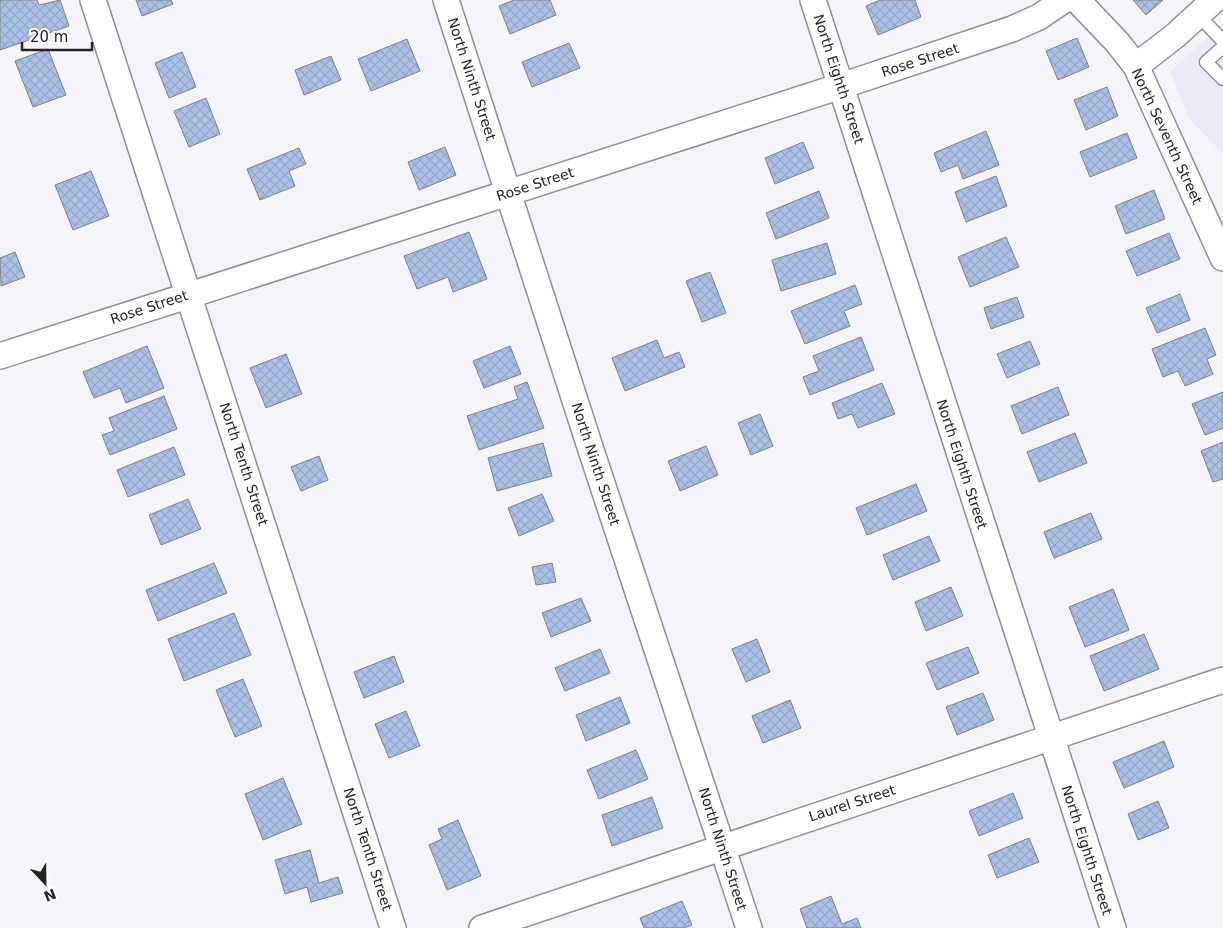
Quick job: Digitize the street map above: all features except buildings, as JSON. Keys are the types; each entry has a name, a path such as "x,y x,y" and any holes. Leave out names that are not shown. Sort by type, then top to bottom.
{"street":[{"name":"North Tenth Street","path":"93,0 393,928"},
{"name":"North Ninth Street","path":"446,0 593,456 749,928"},
{"name":"North Eighth Street","path":"813,0 1050,738 1113,928"},
{"name":"Rose Street","path":"0,356 841,86 1012,29 1039,17 1064,0"},
{"name":"North Seventh Street","path":"1077,0 1118,42 1136,66 1223,258"},
{"path":"1136,66 1206,8"},
{"name":"Laurel Street","path":"482,928 722,846 1223,680"}],"lane":[{"path":"1206,8 1223,41"},
{"path":"1223,47 1206,62 1223,79"}],"shaded area":[{"path":"1223,22 1223,154 1189,118 1170,72"}]}
